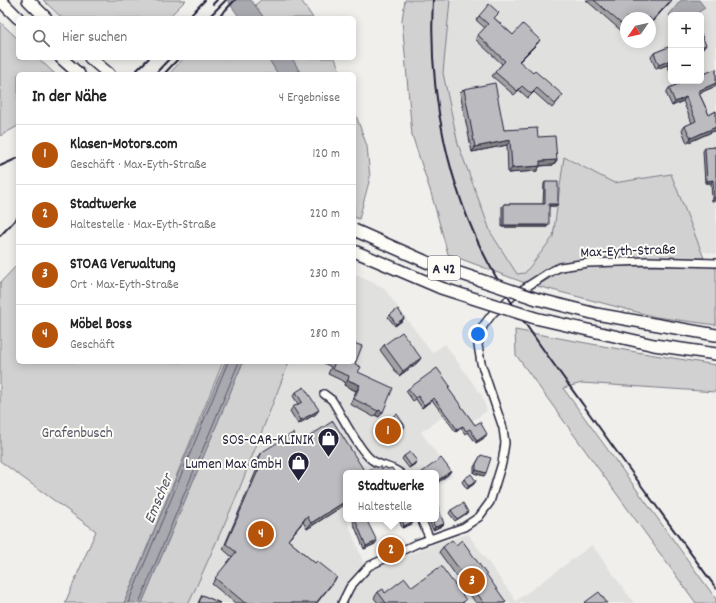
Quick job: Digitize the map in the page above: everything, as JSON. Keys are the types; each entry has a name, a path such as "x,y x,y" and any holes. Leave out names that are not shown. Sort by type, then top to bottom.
{"highway":[{"path":"0,0 16,16"},
{"path":"28,0 44,16"},
{"path":"63,60 77,72"},
{"path":"92,60 107,72"},
{"name":"A 42","path":"356,231 429,263 537,299 596,314 716,335"},
{"name":"A 42","path":"356,252 441,288 535,318 631,340 716,354"}],"street":[{"name":"Max-Eyth-Straße","path":"342,603 350,587 369,566 430,539 460,529 474,521 487,507 495,489 505,447 505,438 481,363 478,345 483,326 493,313 514,295 552,270 560,268 588,263 648,261 716,263"},
{"path":"324,394 332,400 366,456 396,470"},
{"path":"422,522 430,539"}],"shaded area":[{"path":"450,0 716,0 716,254 701,251 671,174 614,183 564,157 553,237 525,273 517,274 491,233 458,144 443,73"},
{"path":"356,275 383,287 432,353 445,344 482,396 487,411 456,432 444,416 421,432 452,476 439,486 439,470 343,470 343,522 348,522 368,574 375,569 434,544 468,534 516,601 592,545 634,603 189,603 232,506 288,364 356,364"}],"green space":[{"path":"43,0 186,0 170,16 60,16"},
{"path":"261,0 301,0 312,16 263,16 255,5"},
{"path":"405,0 450,0 443,73 458,144 491,233 517,274 525,273 553,237 564,157 614,183 671,174 704,258 586,260 555,265 525,283 448,254 431,193 412,135 402,20"},
{"path":"0,22 16,37 16,60 40,60 53,72 16,72 16,127 0,136"},
{"path":"182,60 269,60 277,72 171,72"},
{"path":"293,60 336,60 340,72 300,72"},
{"path":"356,116 367,146 370,178 359,219 356,218"},
{"name":"Grafenbusch","path":"16,266 16,364 222,364 124,603 65,603 96,531 0,461 0,283"},
{"path":"583,266 707,266 716,268 716,325 656,317 537,286 558,273"},
{"path":"515,330 716,365 716,392 582,383 563,388 716,599 716,603 696,603 516,355"},
{"path":"242,364 288,364 235,500 189,603 142,603"}],"water":[{"path":"227,0 251,0 263,16 239,16"},
{"path":"681,0 699,0 705,8 699,12 671,12"},
{"path":"269,60 293,60 300,72 277,72"},
{"path":"224,364 242,364 142,603 124,603"}],"building":[{"path":"594,0 671,0 656,16 656,12 620,12 620,23"},
{"path":"489,4 499,13 494,18 513,35 523,24 540,40 519,61 533,73 535,71 563,95 555,104 537,88 531,94 522,86 517,91 495,72 505,61 478,35 488,24 479,16"},
{"path":"668,47 668,61 659,65 654,53"},
{"path":"716,69 716,83 698,91 709,115 716,111 716,127 691,138 685,126 696,121 686,97 675,102 669,88 679,84 704,84 704,74"},
{"path":"495,83 504,130 537,128 538,137 555,136 557,160 540,161 540,166 512,168 510,140 475,147 464,89"},
{"path":"716,147 716,198 714,198 713,180 707,181 705,148"},
{"path":"545,182 558,182 558,204 549,204 549,225 504,225 504,204 545,204"},
{"path":"398,309 404,318 396,324 390,315"},
{"path":"402,332 421,358 403,371 384,345"},
{"path":"356,344 362,346 356,361"},
{"path":"334,364 355,364 361,367 358,372 393,388 383,412 354,399 360,385 348,380 349,376 332,369"},
{"path":"437,368 450,386 448,388 475,425 480,422 487,434 477,441 470,429 466,431 463,426 457,429 434,398 424,405 418,396 415,398 408,389"},
{"path":"304,387 319,410 301,420 293,407 302,402 296,392"},
{"path":"397,414 405,426 386,438 379,425"},
{"path":"333,421 364,470 343,470 343,503 311,523 307,516 288,540 315,563 317,561 337,577 316,603 245,603 215,578 236,552 226,544 261,464 258,461 262,452 293,433 299,443"},
{"path":"410,452 417,461 411,466 404,456"},
{"path":"481,455 491,458 486,473 476,470 476,464"},
{"path":"441,458 451,471 439,480 439,470 425,470"},
{"path":"376,466 377,468 380,466 382,469 386,467 387,469 392,468 393,470 369,470"},
{"path":"471,474 476,481 469,486 464,479"},
{"path":"463,503 468,512 457,519 451,510"},
{"path":"439,510 444,524 435,527 432,522 439,522"},
{"path":"356,522 368,522 377,541 366,546"},
{"path":"403,522 412,522 404,526"},
{"path":"452,540 456,545 462,540 506,602 484,603 443,547"},
{"path":"441,566 466,600 462,603 386,603 378,592 383,589 385,593 405,578 412,587"},
{"path":"599,592 607,603 584,603"},
{"path":"202,595 220,603 199,603"}],"railway":[{"path":"190,16 205,0"},
{"path":"213,4 217,0"},
{"path":"210,16 226,0"},
{"path":"220,16 235,0"},
{"path":"433,0 432,35 434,71 444,142 453,177 465,211 479,243 505,292 538,342 716,588"},
{"path":"135,72 147,60"},
{"path":"157,72 168,60"},
{"path":"166,72 177,60"},
{"path":"0,166 16,159"},
{"path":"0,236 16,219"}],"place":[{"name":"Klasen-Motors.com","path":"388,431"},
{"name":"SOS-CAR-KLINIK","path":"329,458"},
{"name":"Lumen Max GmbH","path":"298,482"},
{"name":"Möbel Boss","path":"261,534"},
{"name":"Stadtwerke","path":"391,550"},
{"name":"STOAG Verwaltung","path":"472,581"}],"water label":[{"name":"Emscher","path":"157,498"}]}
